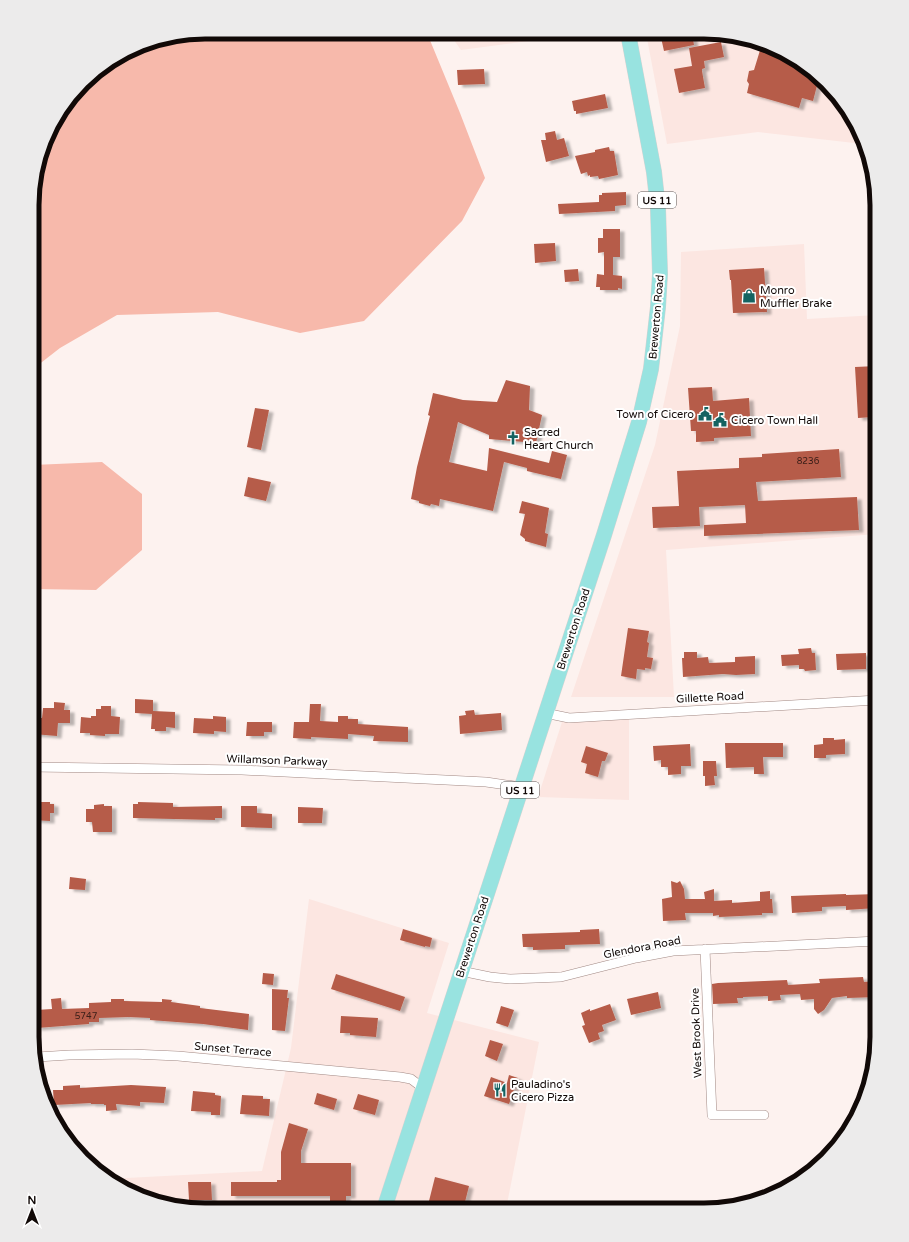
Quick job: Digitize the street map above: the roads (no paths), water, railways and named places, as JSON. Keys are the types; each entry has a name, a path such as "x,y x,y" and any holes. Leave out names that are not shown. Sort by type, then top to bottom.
{"main road":[{"name":"Brewerton Road","path":"386,1203 604,535 639,422 651,369 660,274 658,208 654,172 629,39"}],"street":[{"name":"Gillette Road","path":"545,713 569,718 870,700"},
{"name":"Willamson Parkway","path":"39,767 250,770 486,782 521,787"},
{"name":"Glendora Road","path":"461,972 510,979 561,978 636,958 674,951 870,941"},
{"name":"West Brook Drive","path":"705,949 712,1115 764,1115"},
{"name":"Sunset Terrace","path":"40,1057 132,1054 178,1056 400,1077 411,1079 423,1088"}],"place":[{"name":"Monro Muffler Brake","path":"749,296"},
{"name":"Town of Cicero","path":"705,414"},
{"name":"Cicero Town Hall","path":"720,420"},
{"name":"Sacred Heart Church","path":"513,438"},
{"name":"Pauladino's Cicero Pizza","path":"500,1090"}]}
